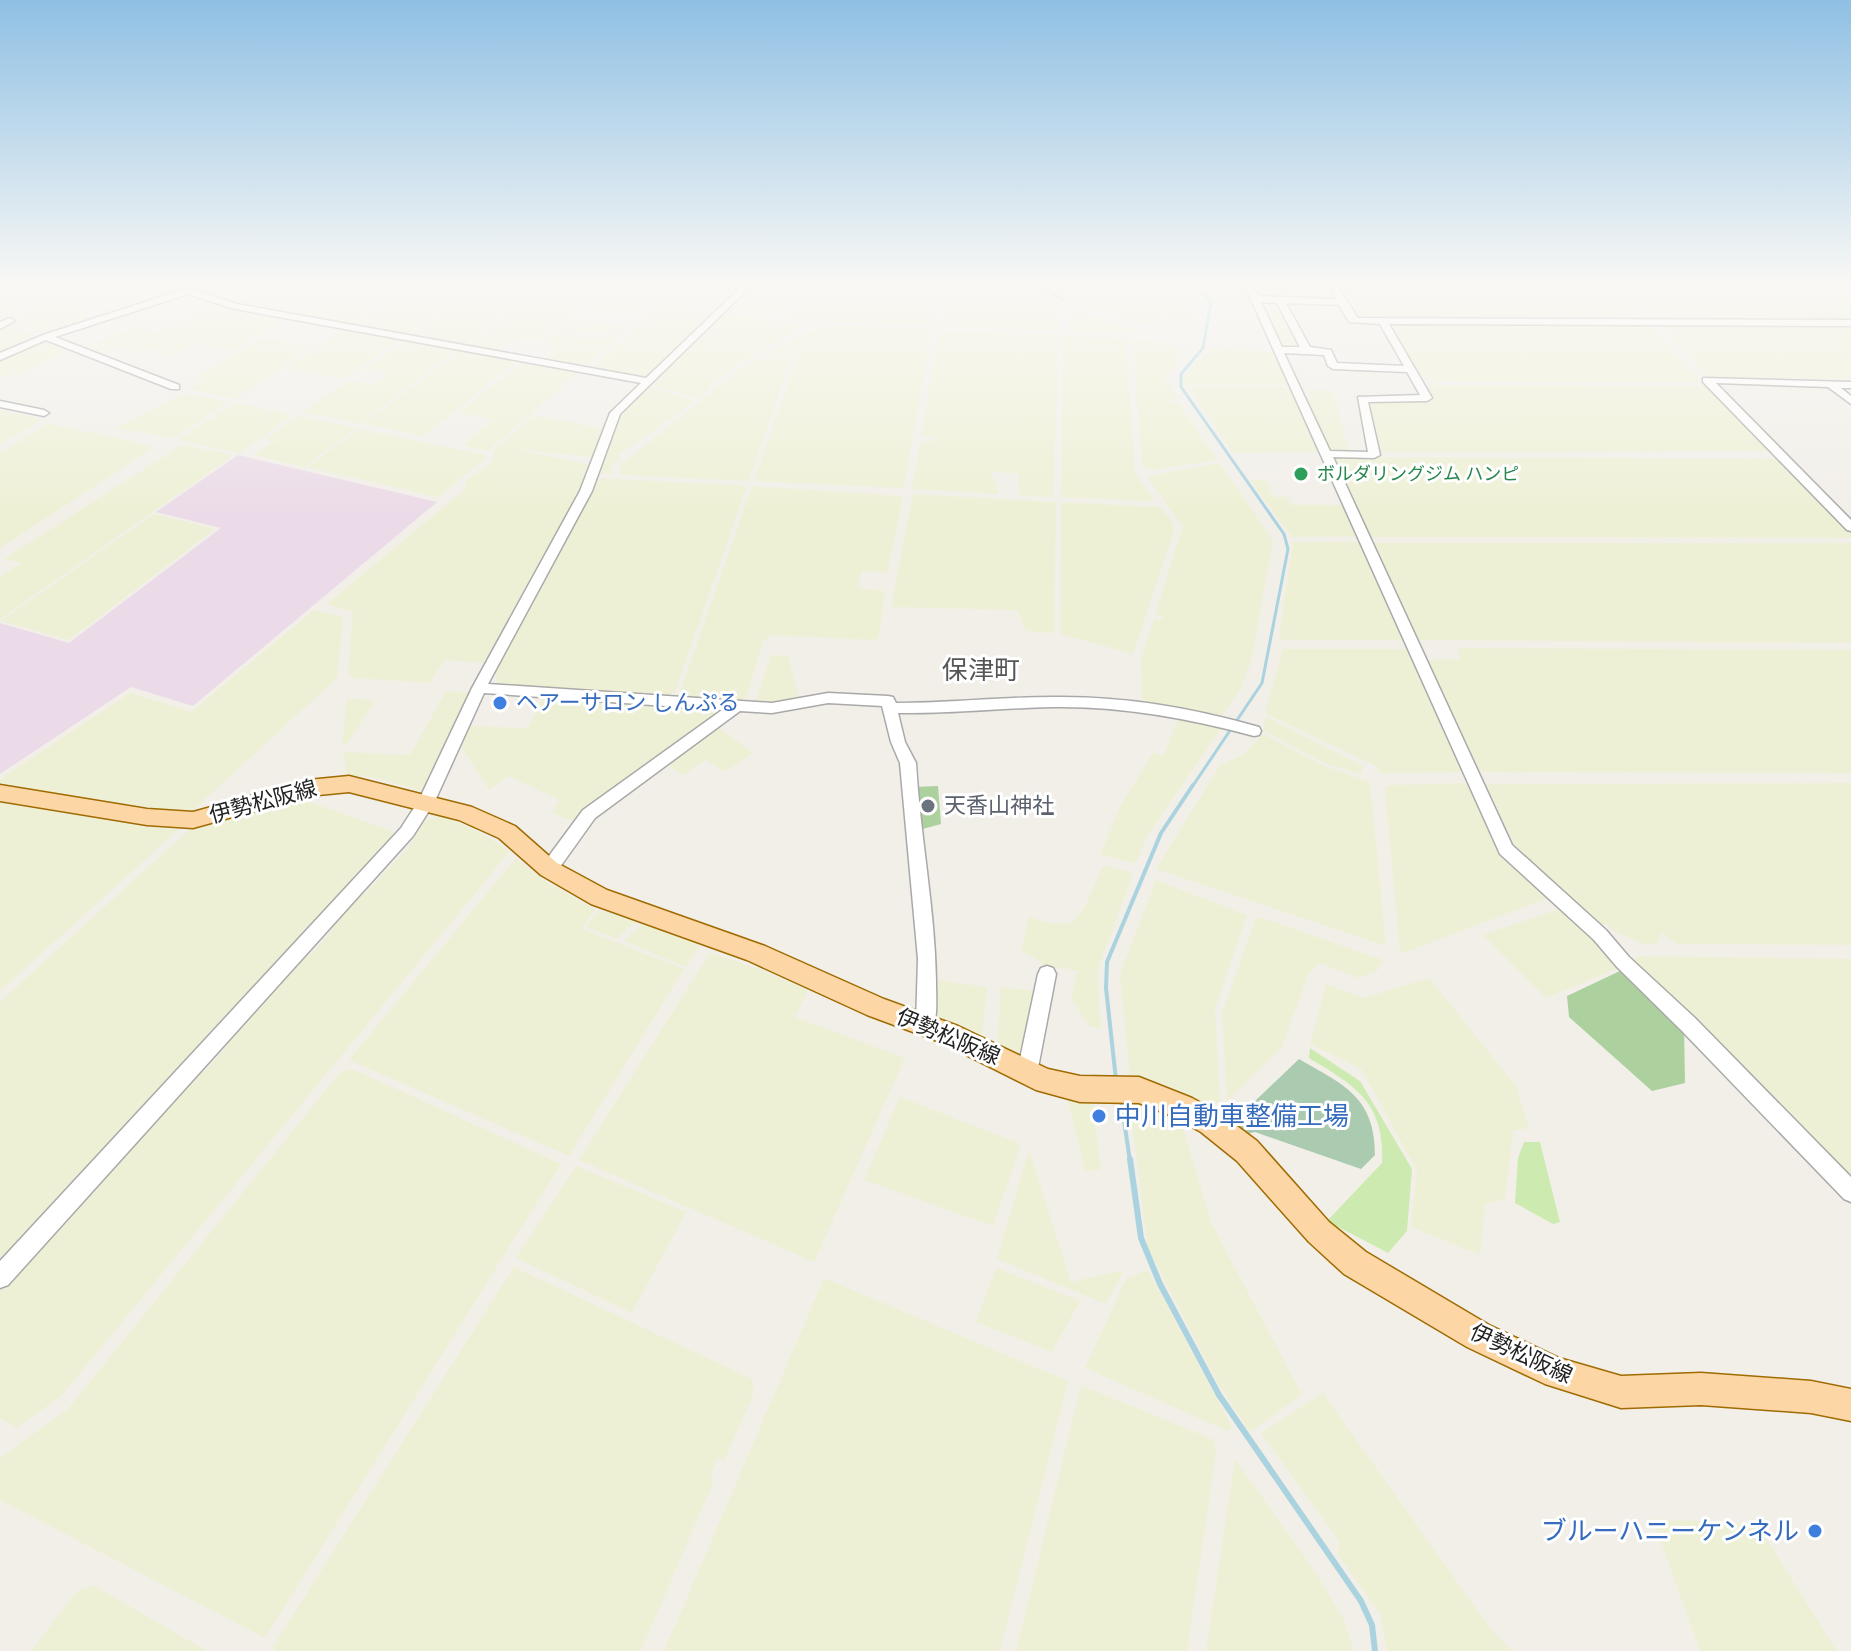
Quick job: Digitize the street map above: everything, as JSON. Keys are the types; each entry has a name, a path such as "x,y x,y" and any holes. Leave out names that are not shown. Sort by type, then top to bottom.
{"main road":[{"name":"伊勢松阪線","path":"0,793 147,817 193,820 327,784 369,788 464,813 507,832 549,869 599,897 756,953 876,1007 925,1025 1027,1073 1072,1087 1116,1088 1152,1094 1211,1123 1247,1151 1335,1248 1520,1358 1585,1384 1621,1392 1701,1389 1811,1397 1851,1405"}],"street":[{"path":"108,361 175,387"},
{"path":"537,361 648,381"},
{"path":"0,1277 391,851 426,803 479,688 594,476 613,417 669,361"},
{"path":"1283,361 1506,849 1600,935 1623,962 1688,1024 1851,1192"},
{"path":"1331,361 1333,366 1427,398 1406,361"},
{"path":"1326,454 1374,455 1362,399 1411,369"},
{"path":"1851,385 1707,380 1851,527"},
{"path":"1830,384 1851,401"},
{"path":"0,404 44,413"},
{"path":"479,688 737,706 788,707 828,698 888,701 908,763 926,927 929,987 925,1025"},
{"path":"890,708 1065,703 1144,707 1242,728"},
{"path":"549,869 589,814 737,706"},
{"path":"1027,1073 1047,974"}],"shaded area":[{"path":"238,455 437,502 193,706 131,687 0,774 0,623 69,643 221,528 156,512"}],"green space":[{"path":"0,361 49,361 18,375 14,373 0,379"},
{"path":"222,361 290,361 235,399 189,389 206,379 197,376"},
{"path":"296,361 369,361 343,379 285,368"},
{"path":"376,361 443,361 360,424 303,412 349,380 376,385 390,374 365,369"},
{"path":"448,361 516,361 424,436 363,424"},
{"path":"523,361 580,371 488,451 463,446 493,419 459,413"},
{"path":"555,361 592,361 585,367"},
{"path":"599,361 664,361 649,375 639,377 591,368"},
{"path":"675,361 743,361 731,368 698,399 651,384"},
{"path":"753,361 790,361 749,481 621,475 619,466"},
{"path":"796,361 926,361 904,488 754,481"},
{"path":"934,361 1058,361 1053,497 1019,495 1019,473 991,472 999,494 912,489 920,443 934,440 932,436 921,437"},
{"path":"1063,361 1127,361 1135,474 1154,498 1151,501 1061,497"},
{"path":"1135,361 1178,361 1165,378 1177,400 1166,399 1166,402 1179,404 1218,460 1152,470 1142,465"},
{"path":"1198,361 1279,361 1291,385 1185,385 1184,377"},
{"path":"1411,361 1683,361 1702,382 1432,381 1430,377 1421,377"},
{"path":"1694,361 1851,361 1851,379 1709,377"},
{"path":"1426,385 1709,386 1773,451 1378,452 1366,402 1431,400"},
{"path":"648,387 695,401 619,455 621,459 612,465 611,475 600,473 616,420"},
{"path":"1189,387 1292,387 1322,452 1233,453"},
{"path":"1307,389 1329,391 1334,395 1349,452 1328,451 1306,399 1311,399"},
{"path":"185,393 228,402 174,438 115,428"},
{"path":"234,403 293,415 239,453 178,440"},
{"path":"0,410 32,417 40,421 0,444"},
{"path":"298,416 356,428 304,467 254,455 273,442 264,440"},
{"path":"534,416 602,428 593,457 514,449 592,465 590,471 585,471 588,476 486,663 444,660 430,683 354,678 348,672 353,612 327,604 462,492 467,484 465,481 493,461 493,450"},
{"path":"48,424 153,448 0,548 0,452"},
{"path":"359,429 485,455 486,458 438,497 307,467"},
{"path":"182,445 234,455 0,619 0,577 21,563 4,559"},
{"path":"1331,457 1779,459 1851,532 1851,538 1368,537"},
{"path":"1220,463 1273,541 1251,662 1240,690 1222,716 1142,701 1141,659 1154,619 1163,620 1155,614 1183,527 1147,476"},
{"path":"600,478 747,486 675,692 668,696 497,685 496,672"},
{"path":"1250,480 1266,480 1273,497 1287,497 1291,505 1345,505 1359,536 1292,537"},
{"path":"752,486 903,496 887,573 862,571 857,588 885,591 879,637 875,640 772,635 763,641 746,698 739,702 683,697 679,695"},
{"path":"913,494 1056,502 1054,633 1026,631 1017,610 891,607"},
{"path":"1061,502 1160,507 1171,520 1174,531 1133,654 1060,634"},
{"path":"154,514 215,529 69,640 1,621"},
{"path":"1293,542 1360,542 1406,640 1284,640 1279,637"},
{"path":"1372,543 1851,543 1851,643 1419,640"},
{"path":"314,610 343,617 337,678 190,813 0,787 0,779 130,693 191,712"},
{"path":"1461,648 1851,650 1851,773 1479,772 1427,660 1461,659 1457,652"},
{"path":"1283,649 1409,649 1465,772 1380,773 1376,766 1265,713"},
{"path":"771,655 788,656 800,701 755,704"},
{"path":"446,691 470,693 424,791 376,778 347,775 343,752 410,755"},
{"path":"543,696 724,709 575,822 552,813 559,800 509,776 489,790 461,746 469,726 528,728"},
{"path":"347,698 375,701 347,744 342,744"},
{"path":"1178,717 1222,727 1147,836 1136,863 1100,855 1121,805 1153,753 1164,755"},
{"path":"1266,717 1363,766 1361,774 1324,763 1263,730"},
{"path":"717,726 753,753 725,772 706,760 683,775 665,763"},
{"path":"1263,734 1324,766 1370,782 1386,946 1156,869 1220,765 1243,755"},
{"path":"1468,783 1503,855 1548,894 1546,899 1400,954 1385,788 1391,785"},
{"path":"1851,783 1851,945 1677,944 1662,933 1657,944 1645,945 1614,931 1606,923 1600,928 1517,851 1486,784"},
{"path":"938,786 941,824 919,830 913,787"},
{"path":"296,797 392,831 393,840 0,1261 0,1002 191,828"},
{"path":"0,801 149,827 179,829 0,991"},
{"path":"437,815 472,828 510,851 62,1395 17,1428 0,1418 0,1291 197,1070 204,1072 228,1046 224,1042 305,955 309,957 335,927 330,925 359,893 364,895 412,843 426,818 434,819"},
{"path":"516,858 548,883 595,909 582,929 684,969 569,1156 349,1060"},
{"path":"1104,865 1133,873 1097,972 1101,1029 1089,1026 1071,998 1078,971 1058,967 1054,971 1045,969 1040,961 1021,951 1029,917 1053,924 1071,923 1082,912"},
{"path":"1156,880 1247,915 1215,1009 1220,1101 1207,1107 1161,1084 1130,1078 1120,974"},
{"path":"1562,908 1621,967 1546,998 1483,935"},
{"path":"599,910 635,922 617,939 586,927"},
{"path":"1260,917 1383,960 1378,970 1359,978 1319,963 1308,975 1282,1047 1227,1101 1222,1013 1255,920"},
{"path":"643,923 700,945 686,967 624,941"},
{"path":"710,953 763,970 808,990 795,1017 905,1058 814,1262 579,1160"},
{"path":"1639,956 1851,959 1851,1173 1846,1173 1633,960"},
{"path":"1622,970 1684,1025 1685,1083 1652,1091 1569,1017 1567,996"},
{"path":"1429,978 1516,1086 1529,1128 1513,1131 1505,1199 1485,1204 1480,1255 1411,1227 1417,1171 1372,1088 1361,1069 1310,1044 1326,984 1363,998"},
{"path":"938,980 987,987 982,1036 934,1015"},
{"path":"1001,987 1038,991 1026,1061 997,1045"},
{"path":"1310,1048 1360,1081 1412,1169 1407,1231 1388,1253 1327,1221 1382,1163 1382,1142 1372,1110 1364,1098 1353,1087 1309,1058"},
{"path":"1299,1059 1343,1086 1363,1106 1374,1135 1375,1155 1361,1169 1255,1132 1247,1134 1233,1122"},
{"path":"355,1070 561,1164 265,1638 0,1500 0,1458 68,1409 341,1071"},
{"path":"900,1097 1021,1144 993,1226 864,1180"},
{"path":"1067,1097 1092,1099 1101,1170 1085,1171"},
{"path":"1129,1100 1181,1121 1211,1222 1302,1395 1250,1432 1217,1382 1148,1248"},
{"path":"1524,1142 1540,1142 1560,1222 1553,1224 1515,1203 1518,1158"},
{"path":"1029,1150 1071,1282 1124,1270 1106,1304 997,1259"},
{"path":"576,1166 686,1212 632,1313 516,1258"},
{"path":"514,1267 752,1379 754,1393 724,1461 718,1457 711,1473 713,1483 641,1651 277,1651 272,1648"},
{"path":"996,1268 1080,1301 1052,1352 976,1322"},
{"path":"1148,1270 1232,1427 1228,1431 1085,1368 1126,1279"},
{"path":"824,1278 1068,1381 1000,1651 664,1651"},
{"path":"1081,1385 1214,1440 1216,1453 1187,1651 1016,1651"},
{"path":"1323,1393 1492,1631 1512,1651 1387,1651 1380,1614 1338,1555 1339,1541 1261,1433"},
{"path":"1235,1459 1316,1573 1343,1618 1354,1651 1206,1651"},
{"path":"1653,1519 1757,1524 1837,1651 1700,1651"},
{"path":"93,1585 207,1651 31,1651 76,1592"}],"waterway":[{"path":"1192,361 1181,374 1181,387 1284,534 1288,549 1262,683 1192,787"},
{"path":"1116,1080 1106,988 1107,962 1161,833 1193,785"},
{"path":"1121,1100 1130,1161"},
{"path":"1130,1159 1141,1238 1160,1284 1219,1395 1361,1601 1372,1625 1375,1651"}],"place":[{"name":"ボルダリングジム ハンピ","path":"1301,474"},
{"name":"ヘアーサロン しんぷる","path":"500,703"},
{"name":"天香山神社","path":"928,806"},
{"name":"中川自動車整備工場","path":"1099,1116"},
{"name":"ブルーハニーケンネル","path":"1815,1531"}],"district":[{"name":"保津町","path":"981,670"}]}
